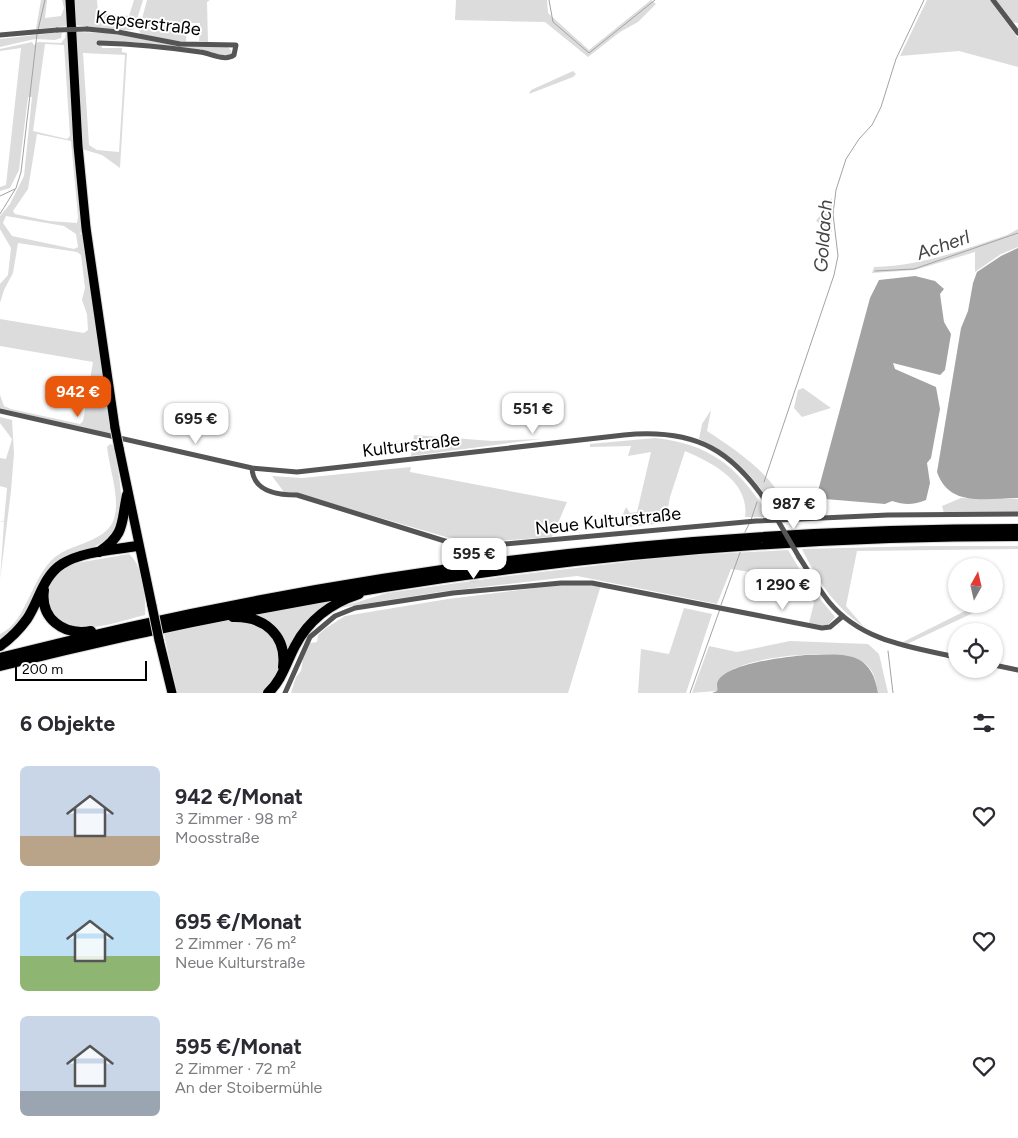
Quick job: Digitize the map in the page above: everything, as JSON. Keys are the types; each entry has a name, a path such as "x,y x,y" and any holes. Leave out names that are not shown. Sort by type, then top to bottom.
{"highway":[{"path":"98,553 107,547 122,527 127,495"},
{"path":"0,666 210,617 391,585 594,558 742,542 873,531 1018,529"},
{"path":"0,658 109,630 252,600 442,569 594,550 742,542 1018,536"},
{"path":"0,646 14,636 28,618 52,572 63,564 98,553 137,546"},
{"path":"44,585 44,606 53,622 64,629 86,632 101,629 109,630"},
{"path":"268,693 281,675 294,647 316,617 348,598 383,590 391,585"},
{"path":"210,617 249,618 262,622 271,628 282,646 284,656 281,675"}],"main road":[{"path":"70,0 78,146 86,228 115,428 137,546 172,693"}],"street":[{"path":"993,0 1018,33"},
{"name":"Kepserstraße","path":"0,35 87,29 118,32 170,43 236,45 234,55 226,58 203,52 148,45 99,43"},
{"path":"0,411 252,468"},
{"name":"Kulturstraße","path":"252,468 297,472 656,433 693,440 726,457 751,479 773,512 799,558 830,602 843,616 870,634 892,643 948,655"},
{"name":"Neue Kulturstraße","path":"252,468 252,473 262,487 272,493 297,495 448,542 483,546 756,521 888,515 1018,514"},
{"path":"285,693 310,637 335,616 355,608 453,593 577,582 606,585 822,628 830,627 843,616"},
{"path":"1003,667 1018,670"}],"shaded area":[{"path":"41,0 47,0 45,18 61,16 64,8 62,0 67,0 69,26 36,29"},
{"path":"74,0 97,0 98,13 129,16 134,0 143,0 134,29 124,30 75,25"},
{"path":"147,0 210,0 207,2 208,42 199,41 200,23 187,23 186,43 142,37 139,30"},
{"path":"456,0 547,0 548,13 589,50 651,0 656,4 638,22 620,32 588,57 545,22 455,20"},
{"path":"927,0 990,0 1018,38 1018,67 959,51 900,56"},
{"path":"996,0 1018,0 1018,23 1012,22"},
{"path":"62,32 61,38 55,40 35,39 0,47 0,39"},
{"path":"66,32 69,32 84,227 80,234 83,235 111,435 0,408 0,395 4,406 11,409 80,424 83,421 93,362 0,346 0,319 84,333 88,330 87,314 82,300 85,288 81,255 77,252 18,243 13,273 0,303 0,284 8,275 11,248 0,229 0,216 10,204 24,176 32,97 28,97 19,170 10,188 0,191 0,187 6,185 21,48 0,51 0,49 32,42 34,45 38,42 61,43 65,38","holes":["45,44 64,45 70,136 67,139 33,131","37,134 71,141 77,223 49,221 15,214 13,211 28,189","6,216 64,226 76,234 78,247 74,249 12,236 3,223"]},
{"path":"75,32 111,33 178,46 228,47 232,52 228,56 135,42 100,41 102,48 122,48 122,52 127,53 120,168 102,155 82,149","holes":["83,53 125,55 119,152 97,150 89,145"]},
{"path":"573,71 576,74 573,77 529,94 531,90"},
{"path":"832,198 832,232 816,221"},
{"path":"1018,229 1018,247 1001,254 975,272 975,252 915,270 872,273 874,267 909,264 942,256 1007,235"},
{"path":"1018,248 1018,498 982,499 960,496 950,491 937,472 961,328 968,311 977,272 1001,256"},
{"path":"915,276 935,281 944,289 940,294 944,322 951,334 945,370 940,375 893,363 895,369 936,387 940,409 931,458 927,463 930,483 926,500 909,504 892,501 885,504 825,499 818,491 870,298 879,280"},
{"path":"803,388 831,408 802,417 794,408 798,390"},
{"path":"711,410 707,431 742,455 764,474 781,497 787,509 784,516 780,517 746,471 725,454 699,439 702,424"},
{"path":"0,417 12,420 14,453 0,580 4,522 0,521 4,521 7,488 0,486 0,458 6,459 12,439 0,423"},
{"path":"414,435 492,441 541,439 411,456"},
{"path":"655,438 693,446 723,462 748,486 770,517 745,517 745,505 742,494 736,484 718,468 685,451 670,497 665,523 617,528 626,507 630,513 637,512 651,452 628,456 631,446 590,447 590,444"},
{"path":"110,444 113,445 115,450 121,492 119,519 115,530 106,540 93,547 66,556 51,566 41,580 27,611 0,640 0,634 10,628 18,619 36,583 51,561 61,553 105,532 114,519 116,504 107,447"},
{"path":"411,467 410,472 567,502 552,537 482,542 446,537 292,492 284,492 272,476 302,478"},
{"path":"961,498 1018,499 1018,512 944,513 942,506"},
{"path":"1018,546 1018,549 857,551 846,606 864,627 835,602 814,572 802,549"},
{"path":"788,550 811,588 835,617 827,626 809,623 814,603 800,580 731,569 717,604 577,576 439,592 338,608 387,593 507,576 676,556"},
{"path":"129,554 138,566 143,582 145,615 107,625 79,628 67,625 56,619 48,606 48,585 60,570 71,564"},
{"path":"574,583 601,585 568,693 291,693 296,677 301,671 303,658 310,643 317,642 318,635 345,616 448,599"},
{"path":"340,598 329,605 286,663 286,650 252,614"},
{"path":"684,608 712,614 686,693 638,693 641,649 669,654"},
{"path":"961,613 973,613 948,623 948,625 905,645 903,642"},
{"path":"232,619 255,621 276,638 278,669 269,688 262,693 177,693 164,634"},
{"path":"790,641 868,644 879,654 888,693 878,693 872,672 864,663 852,658 817,654 756,661 728,672 722,678 717,691 692,693 709,646 737,652"},
{"path":"805,655 842,655 861,661 869,668 878,693 712,693 717,691 717,684 721,677 742,666 756,662"}],"waterway":[{"path":"38,30 45,0"},
{"path":"549,0 553,22 589,53 655,0"},
{"name":"Goldach","path":"764,482 834,275 838,256 833,214 836,190 846,159 859,139 872,125 881,107 896,59 924,0"},
{"path":"0,214 16,188 21,172 37,34"},
{"path":"0,196 15,189"},
{"name":"Acherl","path":"875,271 914,269 1018,233"},
{"name":"Goldach","path":"751,520 757,502"},
{"name":"Goldach","path":"744,534 749,524"},
{"name":"Goldach","path":"721,605 741,550"},
{"name":"Goldach","path":"690,693 720,609"},
{"path":"888,651 893,693"}]}
